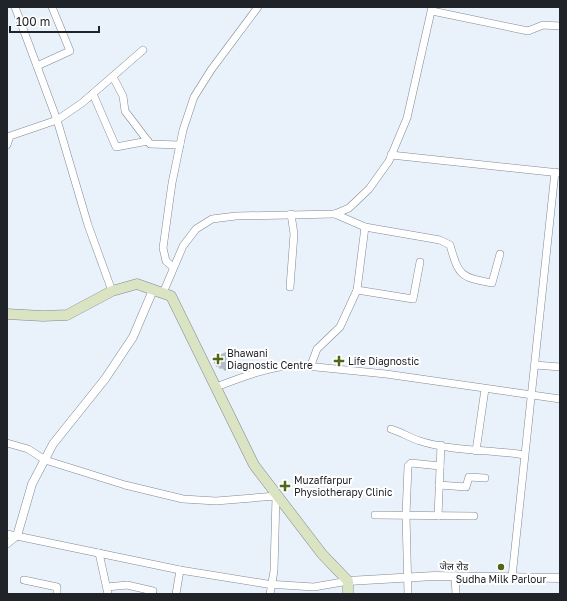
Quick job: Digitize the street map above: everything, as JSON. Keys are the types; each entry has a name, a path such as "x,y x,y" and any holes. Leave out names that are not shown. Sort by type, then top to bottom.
{"main road":[{"path":"7,314 43,316 67,315 112,291 137,284 171,296 254,465 276,496 322,554 348,581 348,594"}],"street":[{"path":"15,7 57,120 88,225 112,291"},
{"path":"36,66 70,51 52,7"},
{"path":"173,268 166,261 163,248 180,145 194,98 211,70 258,7"},
{"path":"163,293 183,246 196,229 212,219 291,214 335,214 349,208 369,189 392,155 408,118 432,9 528,31 543,25 560,26"},
{"path":"7,145 10,136 57,120 93,94 144,50"},
{"path":"113,77 123,96 125,111 150,144 180,145"},
{"path":"93,94 116,147 148,141"},
{"path":"392,155 558,172 524,455 512,577"},
{"path":"290,287 294,234 291,214"},
{"path":"335,214 365,227 440,240 450,245 459,272 467,278 492,283 500,254"},
{"path":"311,366 317,350 340,327 357,290 365,227"},
{"path":"357,290 413,298 420,262"},
{"path":"7,544 17,536 32,484 53,444 105,379 133,337 153,290"},
{"path":"535,365 560,367"},
{"path":"216,387 250,374 281,366 311,366 386,374 560,399"},
{"path":"476,451 485,389"},
{"path":"391,429 419,441 476,451 508,452 524,455"},
{"path":"7,443 28,449 45,460 125,485 183,499 216,501 276,496 274,565 270,594"},
{"path":"438,516 441,445"},
{"path":"408,594 406,515 409,464 440,466"},
{"path":"439,485 466,487 469,477 486,478"},
{"path":"375,515 474,516"},
{"path":"7,534 180,570 271,584 314,587 348,581"},
{"path":"99,553 108,591 126,584 153,592"},
{"path":"176,594 180,570"},
{"path":"455,576 456,594"},
{"name":"जेल रोड","path":"348,581 407,577 455,576 560,578"},
{"path":"24,580 57,587 57,594"}],"building":[{"path":"226,352 229,359 225,361 227,366 221,369 219,366 216,367 212,358"}],"place":[{"name":"Bhawani Diagnostic Centre","path":"218,359"},
{"name":"Life Diagnostic","path":"339,361"},
{"name":"Muzaffarpur Physiotherapy Clinic","path":"285,486"},
{"name":"Sudha Milk Parlour","path":"501,567"}]}
